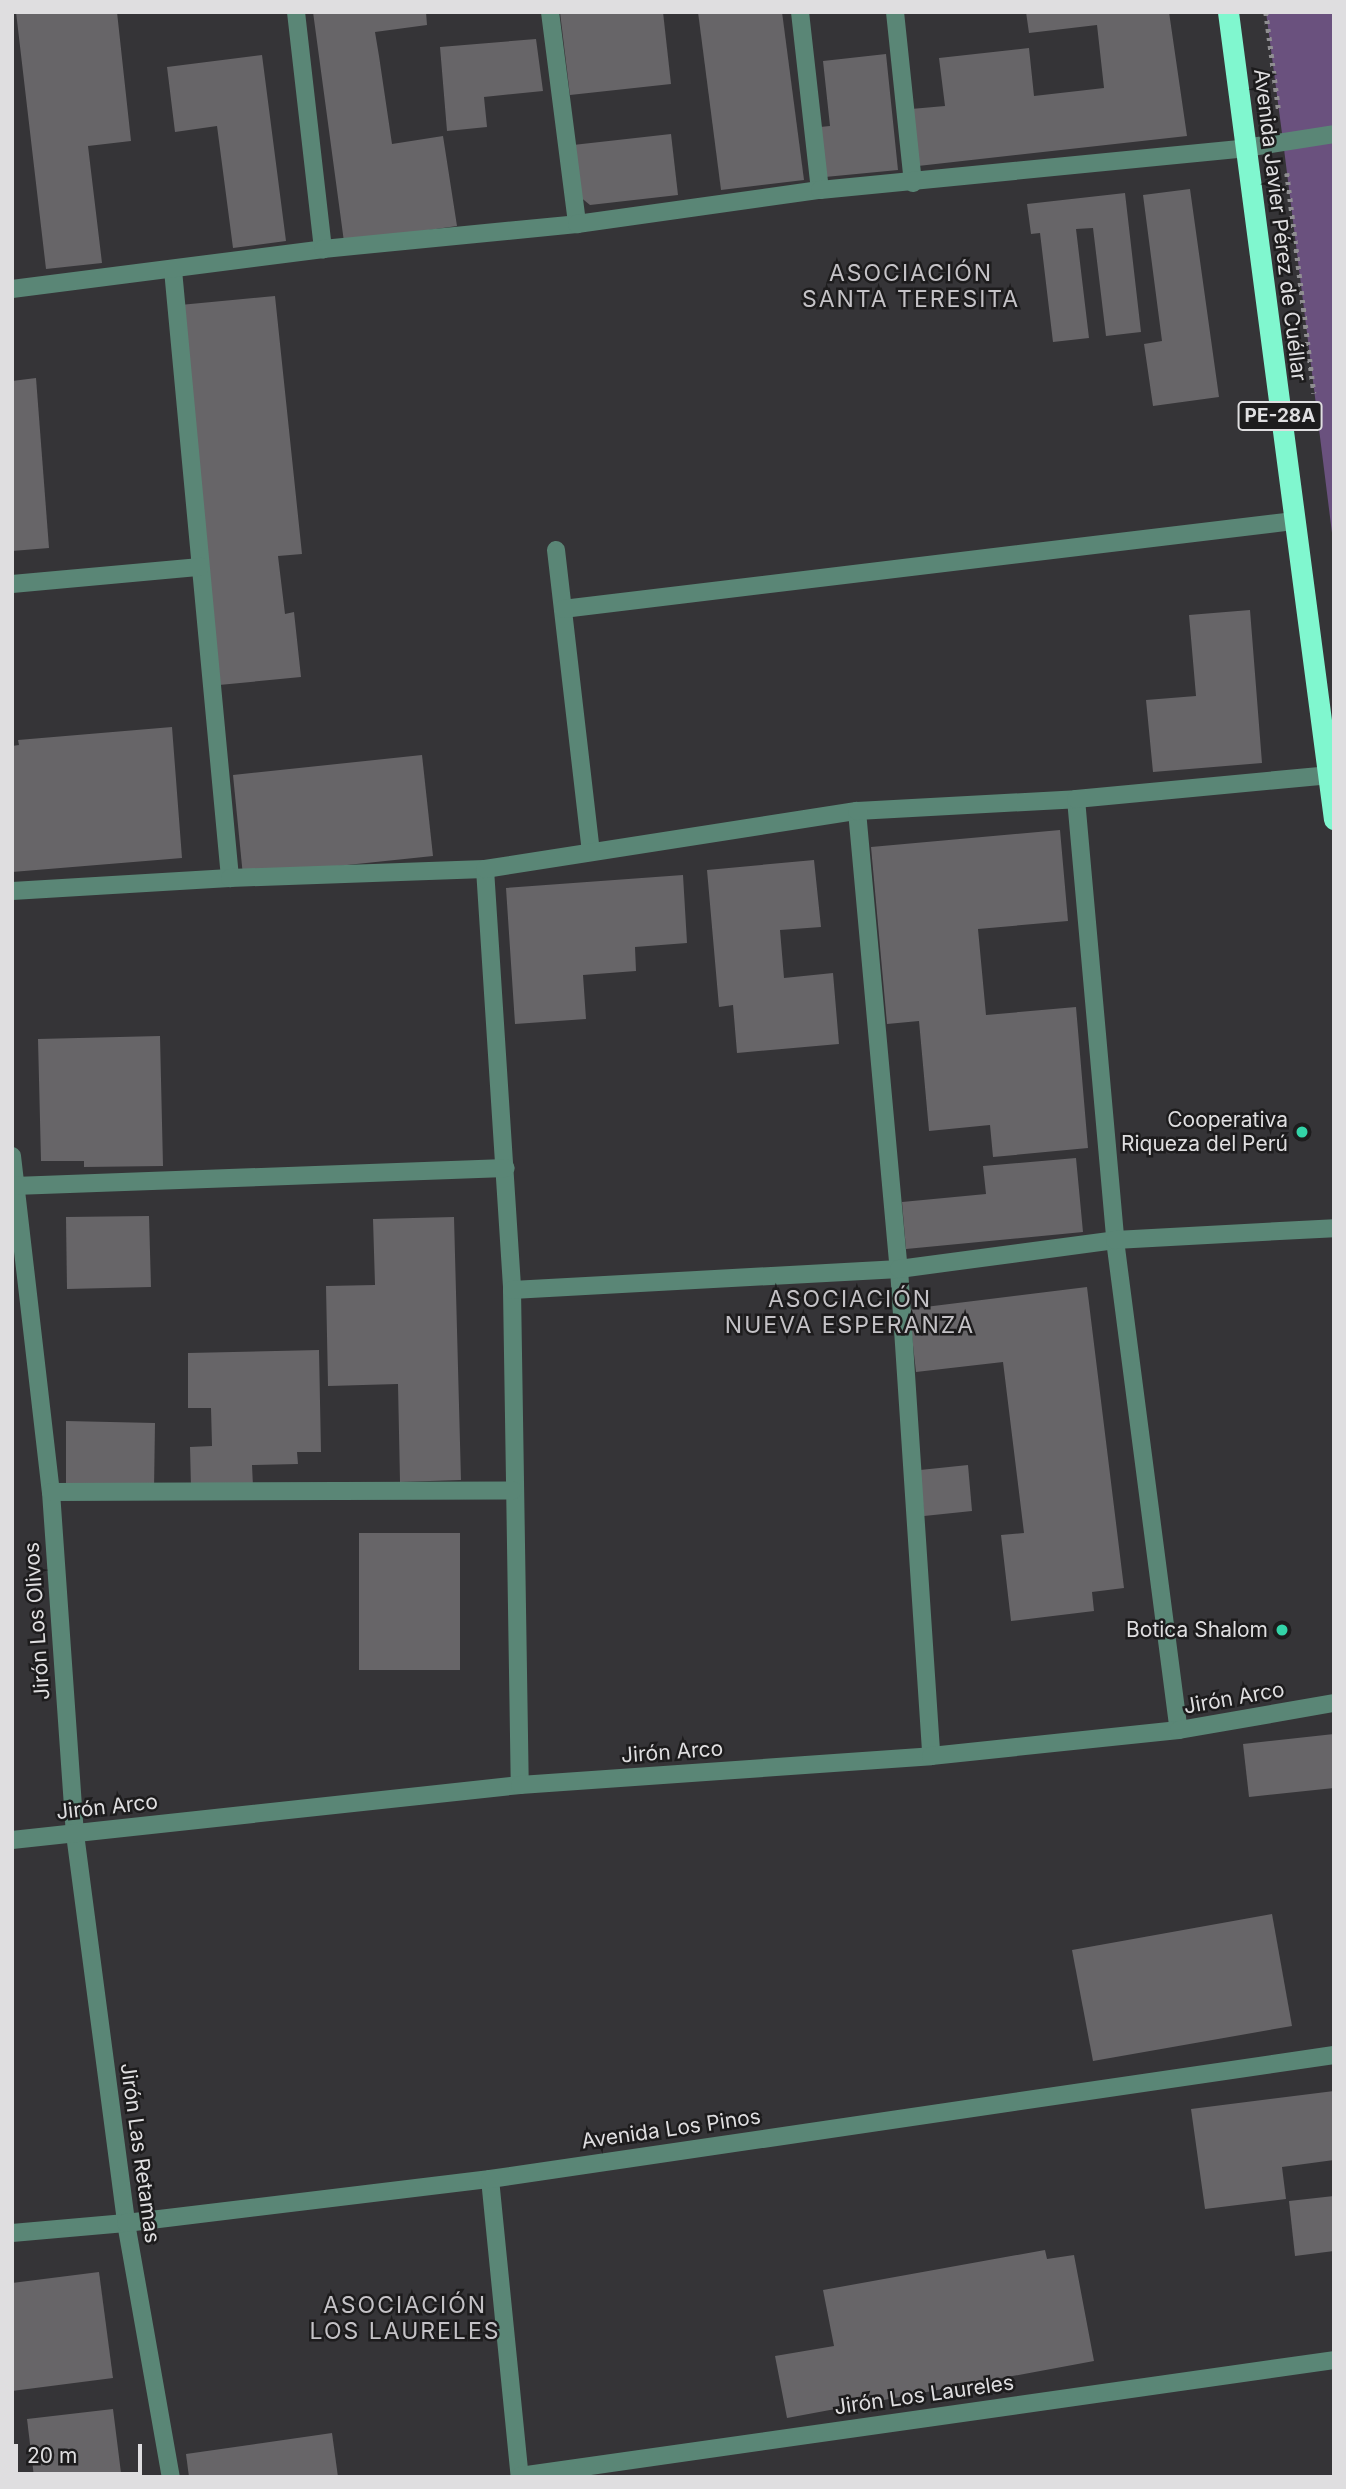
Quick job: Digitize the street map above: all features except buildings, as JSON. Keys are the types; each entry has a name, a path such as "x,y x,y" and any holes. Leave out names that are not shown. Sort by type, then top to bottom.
{"highway":[{"name":"Avenida Javier Pérez de Cuéllar","path":"1228,12 1334,819"}],"street":[{"path":"296,12 323,249"},
{"path":"550,12 576,224"},
{"path":"800,12 820,190"},
{"path":"895,12 913,183"},
{"path":"12,289 323,249 576,224 820,190 913,183 1245,148 1334,134"},
{"path":"173,270 230,878"},
{"path":"563,609 1293,520"},
{"path":"556,550 591,852"},
{"path":"12,584 200,567"},
{"path":"12,891 230,878 485,869 857,811 1076,799 1328,775"},
{"path":"1076,799 1115,1240 1179,1730"},
{"path":"857,811 899,1269 931,1756"},
{"path":"485,869 512,1290 513,1490 520,1786"},
{"name":"Jirón Los Olivos","path":"12,1156 51,1492 75,1834"},
{"path":"14,1186 506,1168"},
{"path":"512,1290 899,1269 1115,1240 1334,1228"},
{"path":"51,1492 513,1490"},
{"name":"Jirón Arco","path":"12,1840 520,1786 931,1756 1179,1730 1334,1703"},
{"name":"Jirón Las Retamas","path":"75,1834 126,2223 171,2477"},
{"name":"Avenida Los Pinos","path":"12,2233 126,2223 490,2179 1334,2055"},
{"path":"490,2179 520,2476"},
{"name":"Jirón Los Laureles","path":"520,2476 1334,2360"}],"path":[{"path":"1266,12 1315,399"}],"shaded area":[{"path":"1266,12 1334,12 1334,549 1283,141"}],"place":[{"name":"Cooperativa Riqueza del Perú","path":"1302,1132"},
{"name":"Botica Shalom","path":"1282,1630"}],"district":[{"name":"ASOCIACIÓN SANTA TERESITA","path":"911,286"},
{"name":"ASOCIACIÓN NUEVA ESPERANZA","path":"850,1312"},
{"name":"ASOCIACIÓN LOS LAURELES","path":"405,2318"}]}
